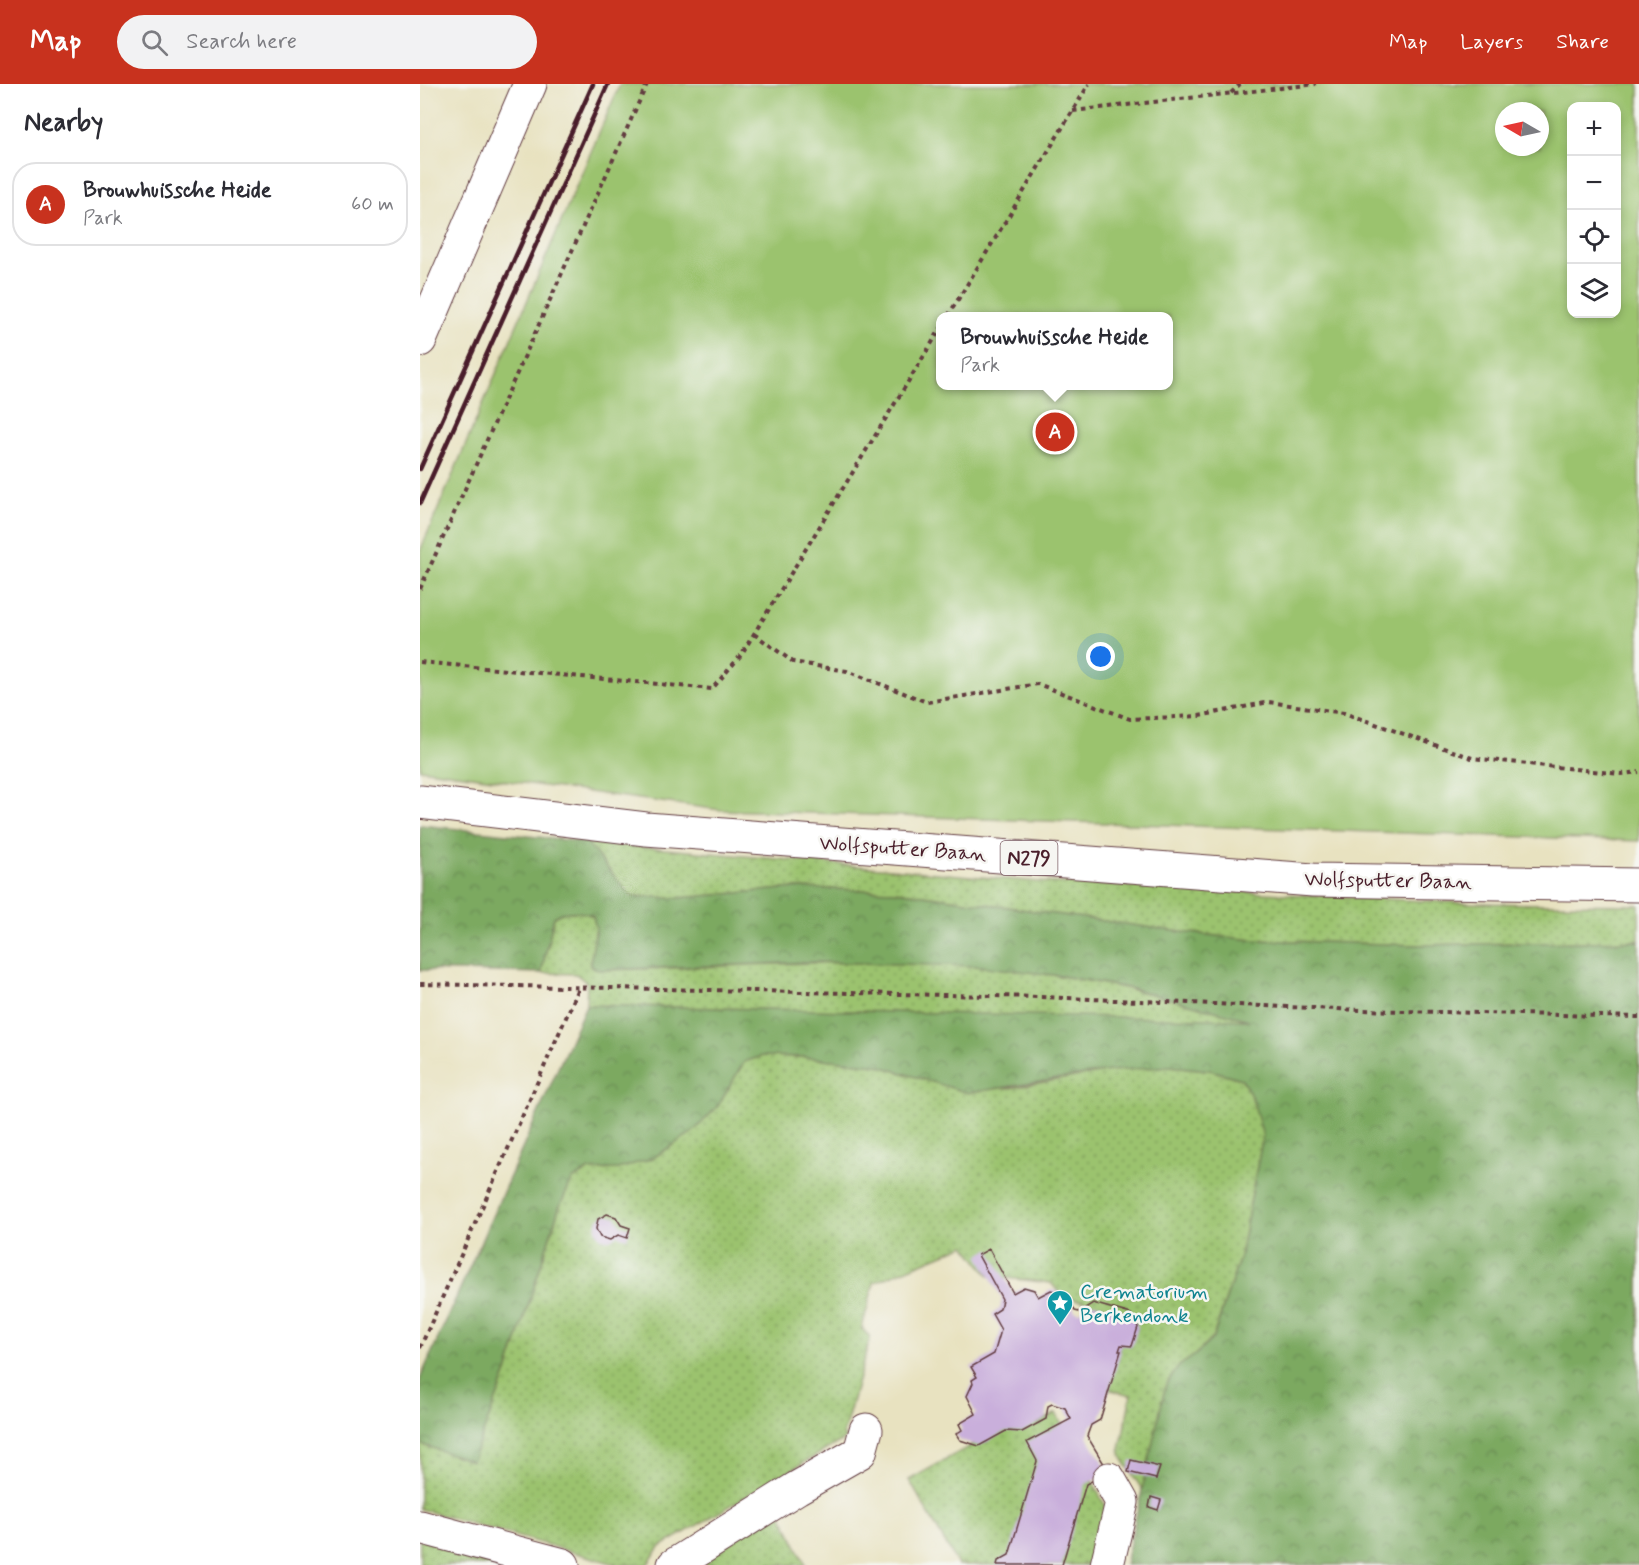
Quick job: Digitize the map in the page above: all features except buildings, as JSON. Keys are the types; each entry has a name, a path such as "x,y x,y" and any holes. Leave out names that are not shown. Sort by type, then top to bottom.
{"main road":[{"path":"420,340 530,84"},
{"name":"Wolfsputter Baan","path":"420,802 646,829 1313,880 1639,885"},
{"path":"674,1565 797,1488 860,1452 866,1430"},
{"path":"1107,1565 1122,1502 1109,1479"},
{"path":"420,1527 563,1565"}],"path":[{"path":"420,589 647,84"},
{"path":"950,312 1089,84"},
{"path":"1230,94 1240,84"},
{"path":"1073,111 1316,84"},
{"path":"420,662 712,689 741,655 936,336"},
{"path":"754,634 793,662 847,671 927,702 1038,684 1130,718 1199,716 1269,702 1344,713 1472,758 1621,774 1639,772"},
{"path":"420,984 1041,997 1362,1010 1639,1017"},
{"path":"420,1348 579,988"}],"green space":[{"path":"620,84 1639,84 1639,841 720,810 420,769 420,551"},
{"path":"420,825 586,842 631,896 679,898 796,888 895,891 1181,932 1253,940 1417,945 1639,941 1639,1565 1125,1565 1166,1384 1179,1366 1213,1338 1240,1257 1263,1135 1252,1098 1242,1079 1210,1070 1170,1066 1110,1071 968,1093 877,1065 805,1057 762,1056 744,1062 718,1106 693,1132 653,1158 618,1169 589,1170 572,1180 559,1208 507,1372 472,1461 420,1444 420,1379 586,1005 1249,1020 1133,989 1062,976 978,966 814,962 599,970 590,965 596,928 593,916 574,912 554,917 541,973 420,970"},
{"path":"586,842 1038,882 1467,903 1639,905 1639,941 1417,945 1253,940 1181,932 895,891 796,888 679,898 630,896"},
{"path":"562,912 582,912 593,916 596,928 590,965 599,970 835,962 977,966 1047,974 1116,986 1252,1021 586,1005 587,983 576,974 541,973 554,917"},
{"path":"762,1056 805,1057 877,1065 943,1085 1010,1088 1110,1071 1169,1066 1210,1070 1242,1079 1252,1098 1263,1135 1240,1257 1213,1337 1195,1355 1179,1366 1143,1491 1122,1458 1120,1449 1131,1395 1099,1387 1104,1362 1120,1351 1124,1311 1062,1296 1051,1283 989,1276 965,1245 874,1283 862,1328 870,1338 843,1435 846,1438 660,1547 647,1565 618,1565 420,1509 420,1444 472,1460 507,1372 559,1208 572,1180 589,1170 618,1169 738,1072 744,1062"},
{"path":"1056,1413 1108,1511 1094,1565 958,1565 909,1480 1020,1418 1038,1424"},
{"path":"779,1509 806,1565 683,1565"},
{"path":"420,1538 516,1565 420,1565"}],"railway":[{"path":"420,469 593,84"},
{"path":"420,503 608,84"}],"place":[{"name":"Brouwhuissche Heide","path":"1055,432"},
{"name":"Crematorium Berkendonk","path":"1060,1326"}]}
